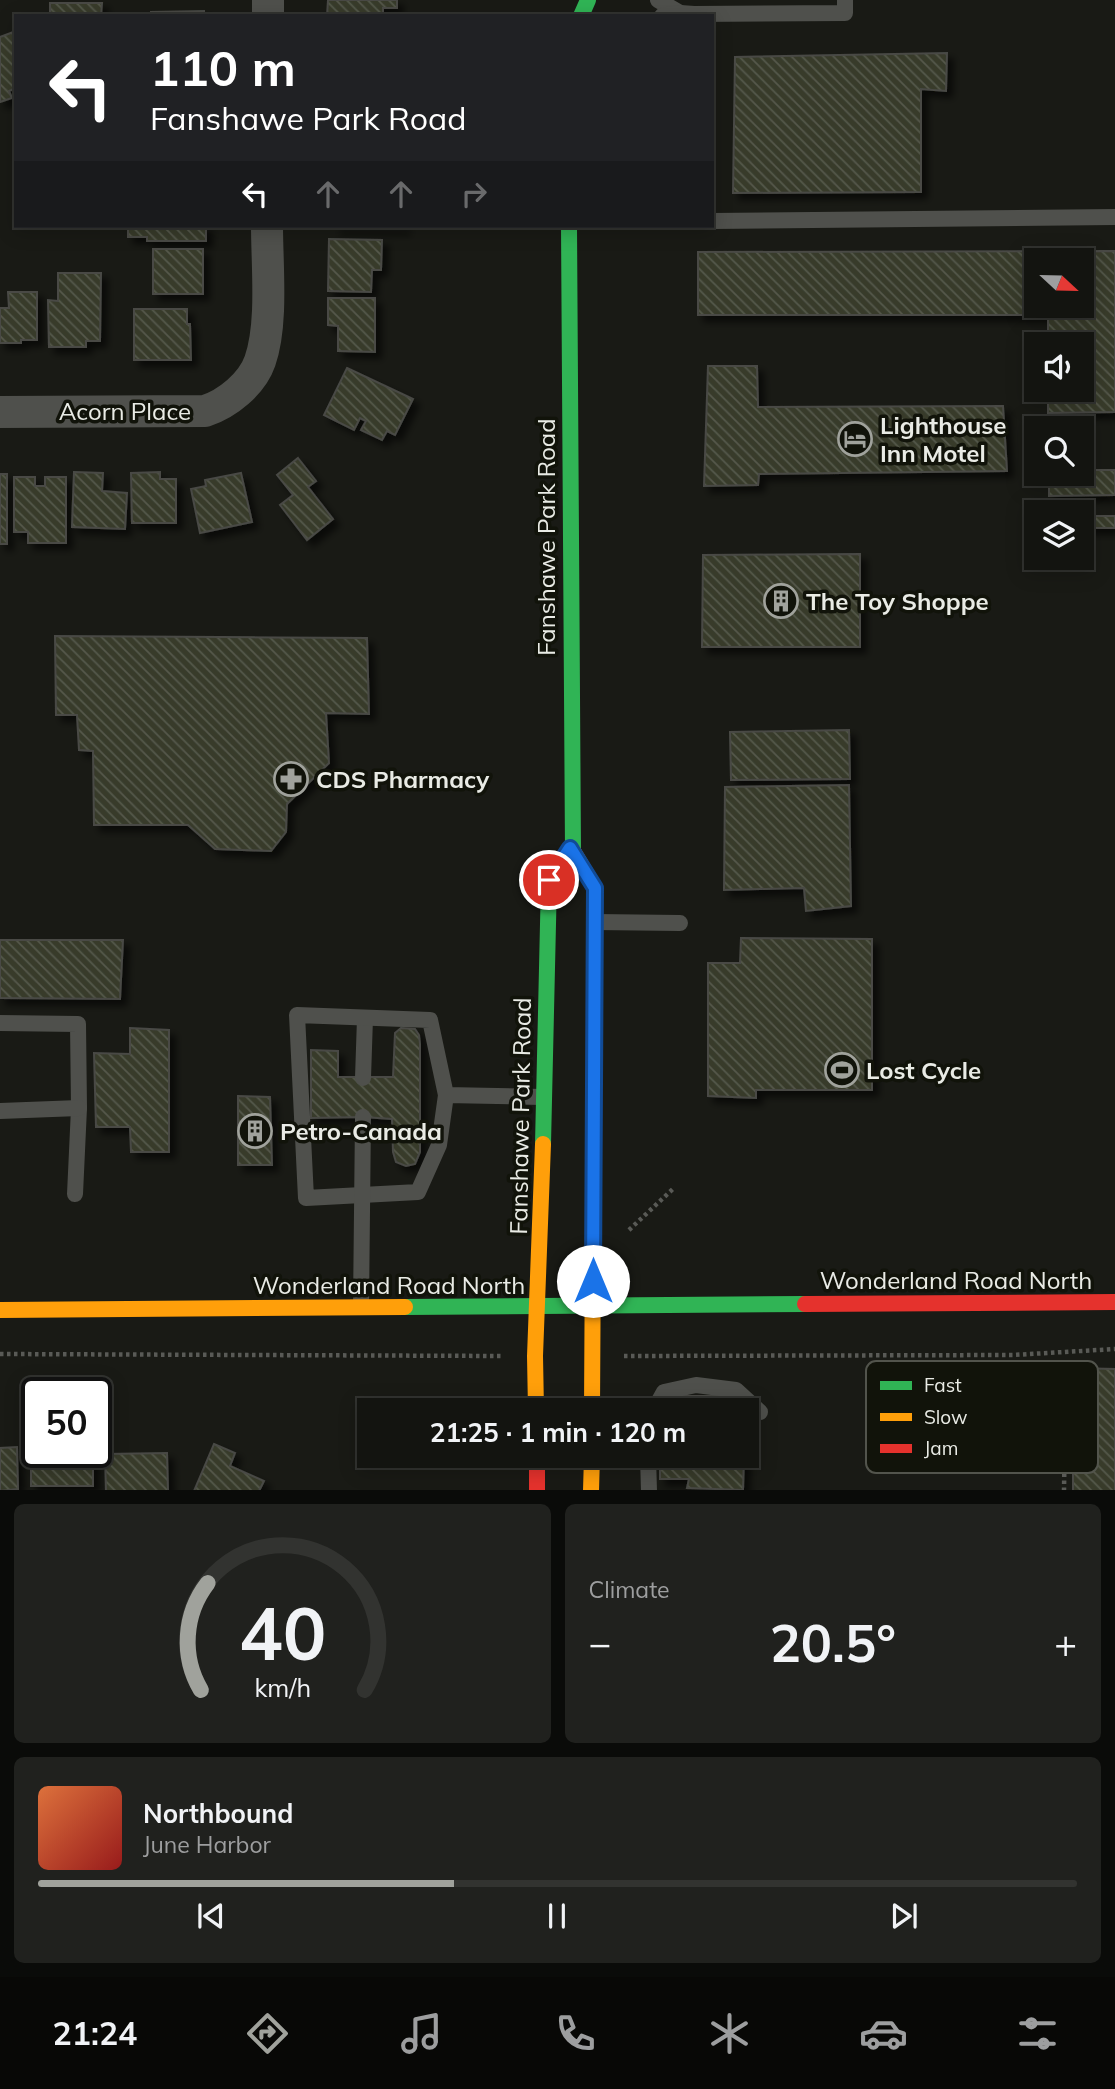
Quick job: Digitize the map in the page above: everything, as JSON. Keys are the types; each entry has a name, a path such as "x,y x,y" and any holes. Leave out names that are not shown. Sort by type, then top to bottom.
{"main road":[{"name":"Fanshawe Park Road","path":"536,1398 549,880 570,848 569,228"},
{"path":"570,848 595,888 592,1398"},
{"name":"Wonderland Road North","path":"0,1310 1115,1302"},
{"path":"537,1468 537,1490"},
{"path":"591,1490 592,1468"}],"street":[{"name":"Acorn Place","path":"0,412 205,411 219,406 244,386 260,363 267,333 267,228"}],"lane":[{"path":"658,0 689,14 770,7 845,13 845,0"},
{"path":"714,221 1115,217"},
{"path":"595,922 680,923"},
{"path":"297,1015 430,1020 446,1095 439,1145 418,1192 306,1198 297,1015"},
{"path":"363,1078 365,1018"},
{"path":"0,1023 78,1024 79,1108 75,1194"},
{"path":"446,1095 542,1097"},
{"path":"0,1111 79,1108"},
{"path":"360,1307 363,1116"},
{"path":"661,1398 664,1392 696,1385 736,1390 745,1398"},
{"path":"648,1468 649,1490"}],"path":[{"path":"629,1230 675,1187"}],"building":[{"path":"328,0 397,0 397,8 383,8 383,14 327,14"},
{"path":"50,3 102,3 101,14 50,14"},
{"path":"204,11 204,14 151,14"},
{"path":"14,32 14,89 9,91 12,98 0,102 0,37"},
{"path":"947,53 946,91 921,89 921,192 733,193 735,57"},
{"path":"128,228 206,228 206,241 147,241 147,237 128,237"},
{"path":"329,239 382,240 381,270 372,270 371,292 328,291"},
{"path":"153,249 203,249 203,294 153,294"},
{"path":"1024,251 1024,315 698,315 698,252"},
{"path":"1094,251 1115,251 1115,412 1048,413 1048,402 1094,402 1094,332 1048,332 1048,318 1094,318"},
{"path":"58,273 101,273 100,341 86,341 86,347 49,347 48,300 58,301"},
{"path":"8,292 37,292 37,340 0,343 0,308 9,308"},
{"path":"328,298 375,298 375,352 338,351 338,326 328,325"},
{"path":"134,309 187,309 191,360 134,360"},
{"name":"Lighthouse Inn Motel","path":"708,366 757,366 758,407 1003,406 1007,471 759,474 758,485 704,486"},
{"path":"347,368 413,399 395,435 387,431 382,440 361,430 366,421 360,418 354,430 324,415"},
{"path":"298,458 316,481 308,487 333,519 307,540 280,505 293,495 277,475"},
{"path":"1094,470 1115,470 1115,495 1049,496 1049,486 1094,486"},
{"path":"74,472 103,473 102,491 127,493 125,529 72,527"},
{"path":"160,472 160,479 176,479 176,523 132,523 131,473"},
{"path":"241,473 252,522 200,533 191,489 206,486 205,480"},
{"path":"0,474 7,474 7,544 0,544"},
{"path":"14,477 35,477 35,486 45,486 45,477 66,477 66,543 28,543 28,532 14,532"},
{"path":"1094,516 1115,516 1115,528 1094,528"},
{"name":"The Toy Shoppe","path":"860,554 860,647 702,647 703,555"},
{"path":"55,636 367,638 369,714 326,713 329,763 287,804 286,832 271,851 215,849 188,825 94,825 93,751 79,750 77,715 56,715"},
{"path":"849,730 850,779 731,780 730,732"},
{"path":"849,785 851,906 806,911 804,888 724,890 725,787"},
{"path":"741,938 872,939 872,1090 756,1090 756,1098 708,1096 708,963 740,963"},
{"path":"0,940 123,940 120,999 0,998"},
{"path":"130,1028 169,1030 169,1152 131,1152 130,1127 96,1127 94,1053 130,1054"},
{"name":"Petro-Canada","path":"401,1028 415,1029 420,1044 420,1152 415,1164 406,1166 396,1162 393,1152 392,1119 311,1118 311,1050 338,1051 338,1077 393,1077 395,1033"},
{"name":"Petro-Canada","path":"238,1096 270,1097 272,1165 238,1165"},
{"path":"1098,1369 1115,1369 1115,1490 1073,1490 1073,1473 1098,1473"},
{"path":"730,1396 732,1398 677,1398"},
{"path":"214,1444 235,1453 230,1466 264,1481 260,1490 194,1490"},
{"path":"17,1447 18,1489 0,1490 0,1448"},
{"path":"167,1453 168,1490 106,1490 105,1468 112,1468 112,1454"},
{"path":"31,1468 93,1468 93,1486 31,1486"},
{"path":"660,1468 744,1468 743,1490 687,1488 689,1479 660,1479"}],"traffic: fast":[{"path":"582,14 588,0"},
{"path":"569,228 573,851"},
{"path":"543,1144 549,880 571,848"},
{"path":"405,1307 805,1304"}],"traffic: slow":[{"path":"573,851 595,888 592,1398"},
{"path":"536,1398 543,1144"},
{"path":"0,1310 405,1307"},
{"path":"591,1490 592,1468"}],"traffic: jam":[{"path":"805,1304 1115,1302"},
{"path":"537,1468 537,1490"}],"place":[{"name":"Lighthouse Inn Motel","path":"855,439"},
{"name":"The Toy Shoppe","path":"781,601"},
{"name":"CDS Pharmacy","path":"291,779"},
{"name":"Lost Cycle","path":"842,1070"},
{"name":"Petro-Canada","path":"255,1131"}],"route":[{"path":"549,880 570,848 595,888 593,1281"}]}
